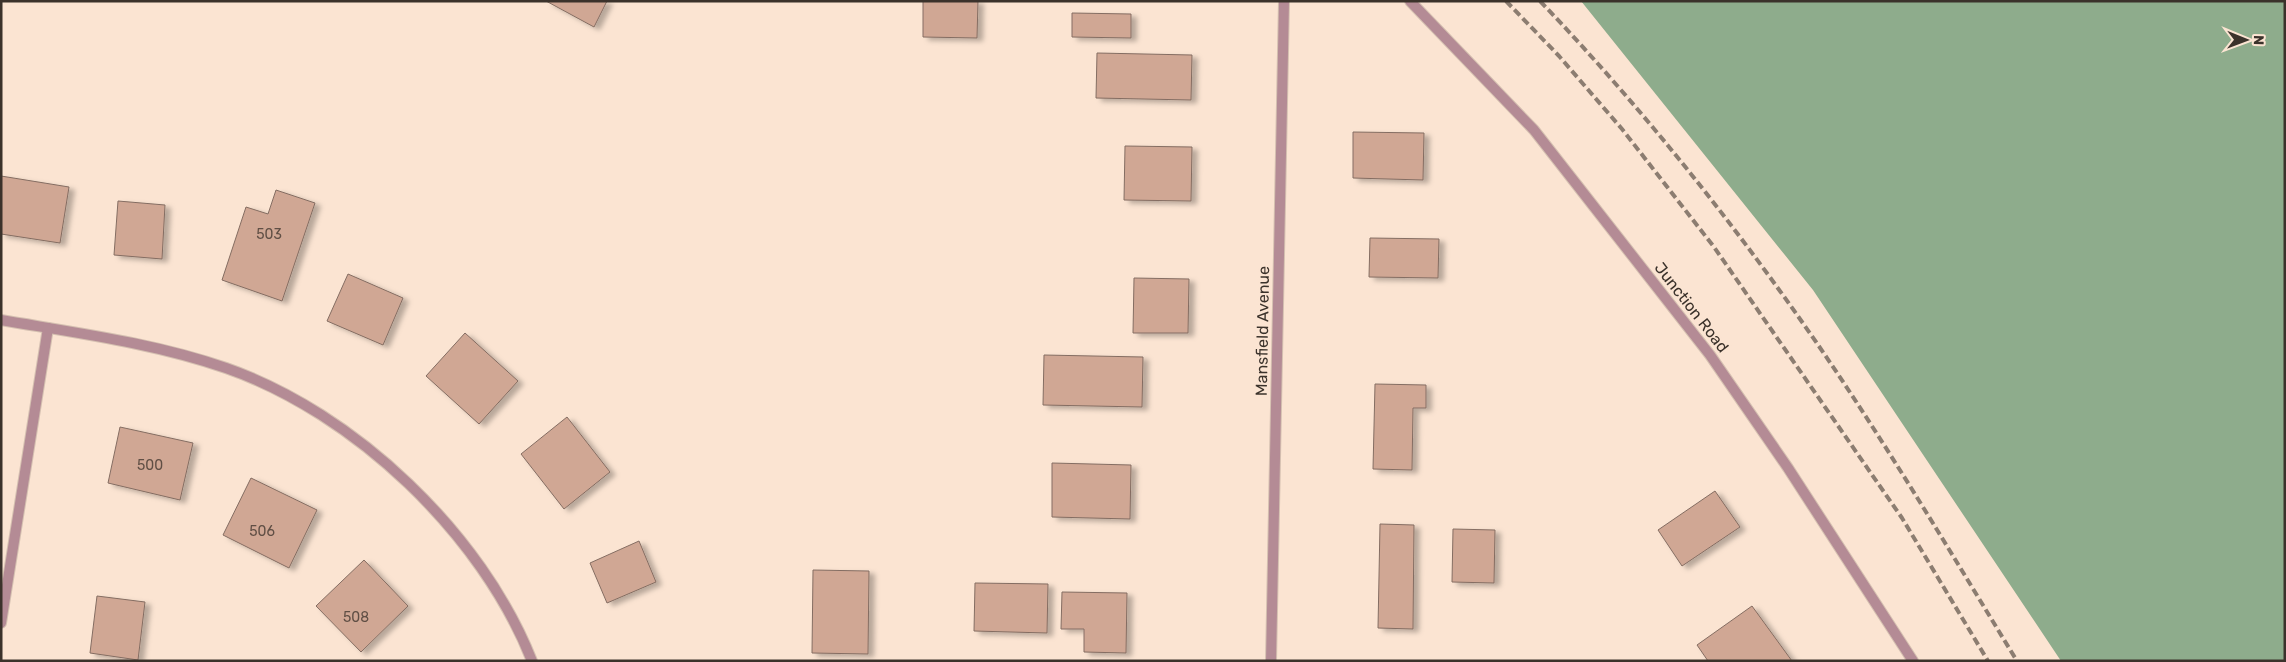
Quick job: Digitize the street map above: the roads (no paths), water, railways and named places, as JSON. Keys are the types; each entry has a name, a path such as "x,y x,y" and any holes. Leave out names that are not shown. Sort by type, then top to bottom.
{"street":[{"name":"Mansfield Avenue","path":"1270,661 1284,1"},
{"name":"Junction Road","path":"1410,1 1534,130 1710,354 1788,468 1913,661"},
{"path":"1,320 165,350 228,369 291,398 344,430 399,473 450,526 493,585 532,661"},
{"path":"1,623 48,328"}],"railway":[{"path":"1506,1 1559,56 1622,129 1714,247 1902,518 1988,661"},
{"path":"1540,1 1617,85 1654,129 1725,218 1793,309 1875,431 2017,661"}]}
